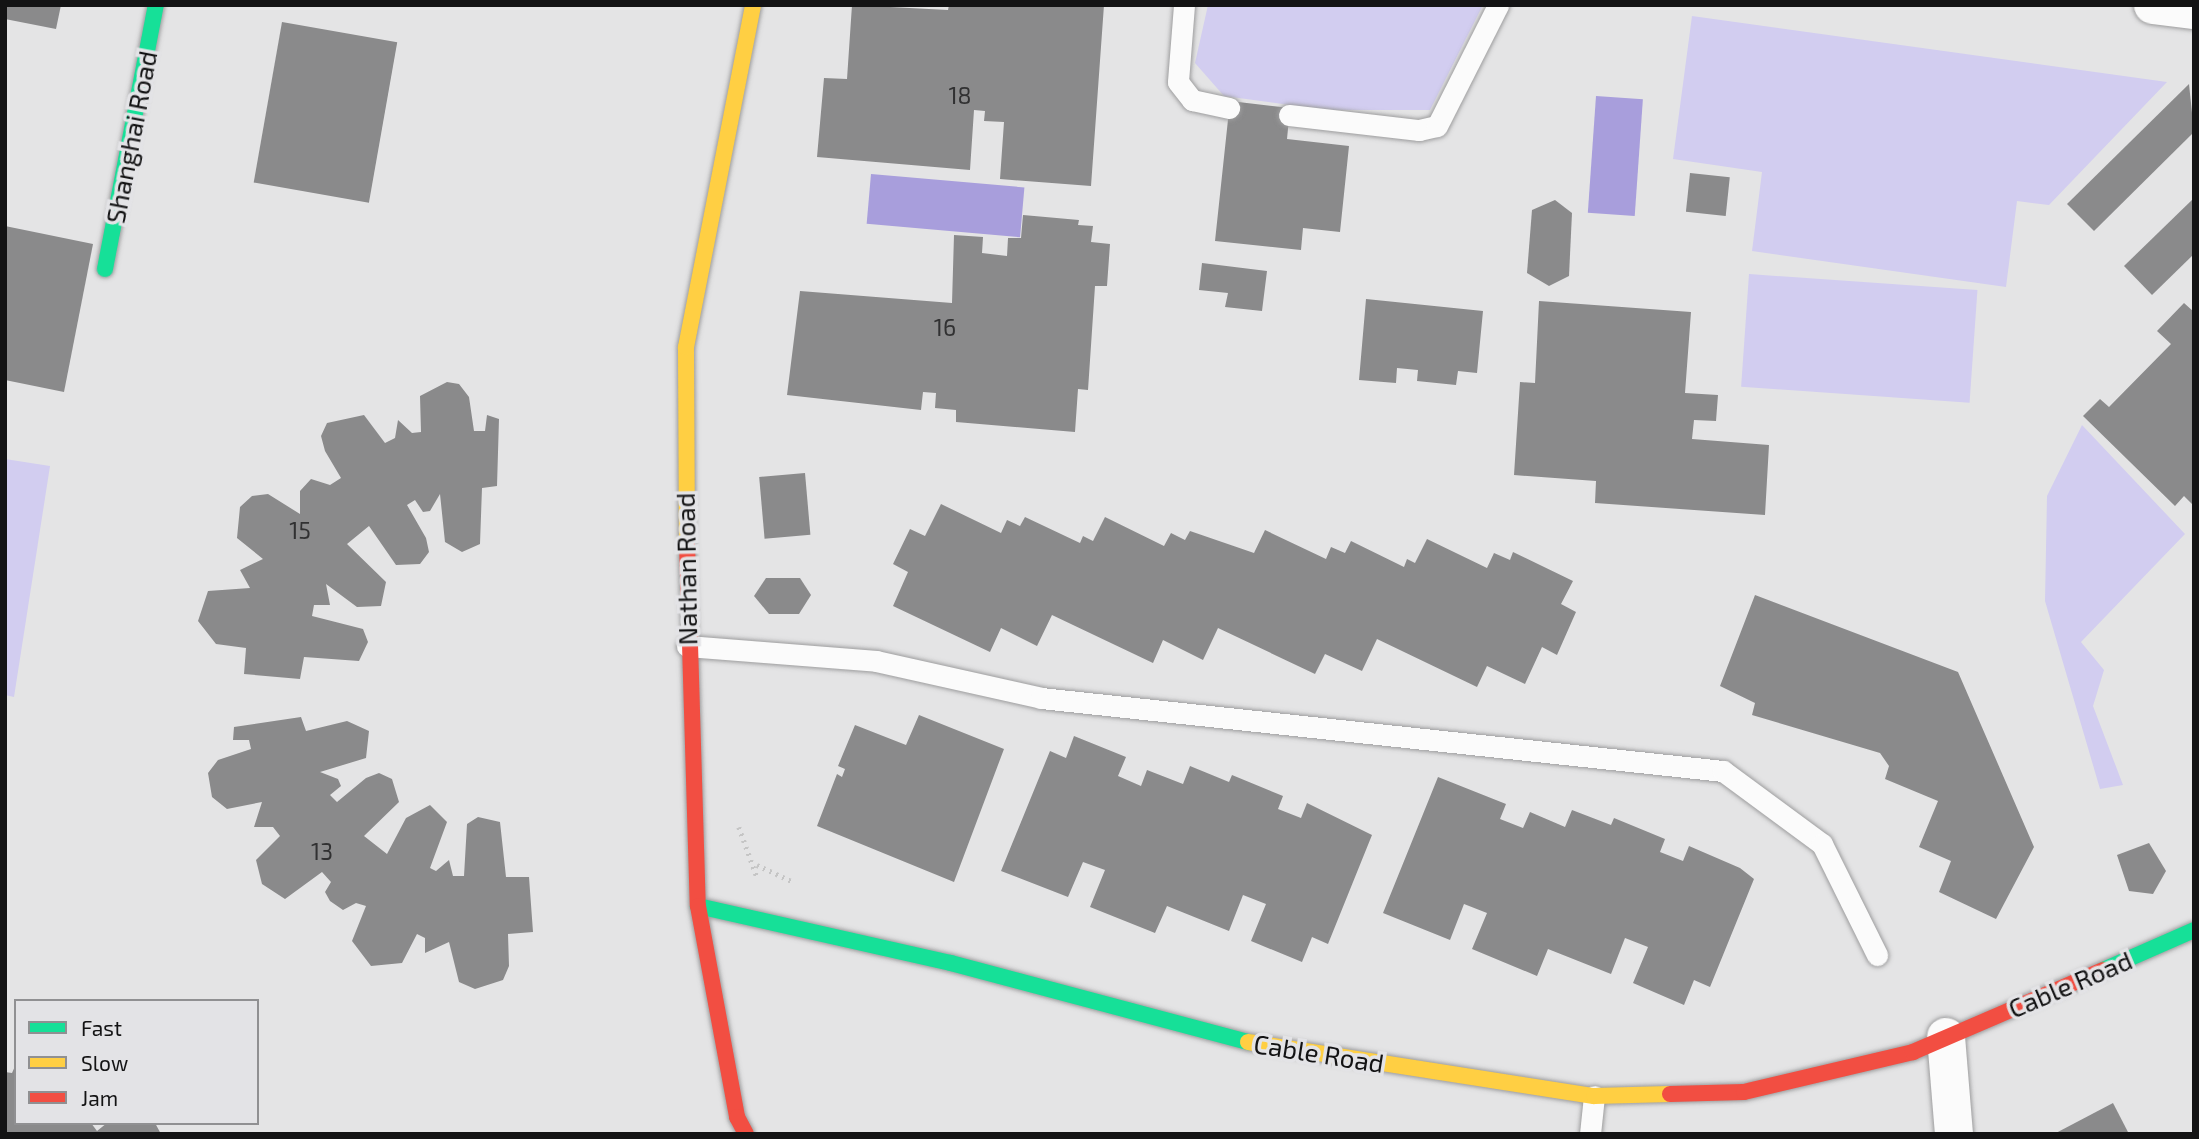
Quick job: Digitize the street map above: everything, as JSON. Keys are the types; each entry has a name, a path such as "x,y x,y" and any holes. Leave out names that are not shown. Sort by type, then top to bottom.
{"street":[{"name":"Shanghai Road","path":"106,269 156,5"},
{"path":"2153,5 2194,9"},
{"name":"Nathan Road","path":"746,1134 737,1117 698,906 687,646 686,347 753,6"},
{"name":"Cable Road","path":"698,906 951,963 1255,1044 1594,1096 1744,1092 1913,1052 2194,930"},
{"path":"1946,1037 1954,1134"}],"lane":[{"path":"1184,5 1178,82 1192,100 1229,108"},
{"path":"1289,115 1419,130 1437,126 1497,5"},
{"path":"687,646 876,660 1041,698 1723,771 1822,844 1877,955"},
{"path":"1590,1134 1594,1096"}],"path":[{"path":"757,865 798,884"}],"shaded area":[{"path":"1208,5 1483,5 1430,110 1326,110 1224,96 1195,63"},
{"path":"1692,16 2167,82 2049,205 2017,201 2006,287 1752,251 1762,172 1673,159"},
{"path":"1596,96 1643,99 1635,216 1588,213"},
{"path":"871,174 1024,187 1020,237 867,224"},
{"path":"1749,274 1977,290 1970,403 1741,387"},
{"path":"2082,425 2185,534 2081,642 2104,670 2093,706 2123,785 2100,789 2045,601 2047,496"},
{"path":"5,459 50,466 14,697 5,695"}],"building":[{"path":"5,5 61,5 56,29 5,19"},
{"path":"852,5 948,10 949,5 1104,5 1091,186 1000,179 1004,122 984,121 985,111 974,110 970,170 817,157 824,78 847,79"},
{"path":"282,22 397,42 369,203 254,183"},
{"path":"2189,84 2194,132 2094,231 2067,204"},
{"path":"1230,101 1290,108 1287,139 1349,146 1340,232 1303,228 1301,250 1215,241"},
{"path":"1690,173 1730,177 1726,216 1686,212"},
{"path":"2194,198 2194,254 2152,295 2124,266"},
{"path":"1555,200 1572,213 1569,276 1549,286 1527,273 1532,210"},
{"path":"1023,215 1079,220 1078,225 1093,226 1091,242 1110,244 1107,286 1095,286 1088,390 1078,389 1075,432 956,422 956,410 935,408 936,393 923,392 921,410 787,395 800,291 952,303 954,235 983,237 982,253 1007,256 1008,238 1021,238"},
{"path":"5,226 93,244 64,392 5,380"},
{"path":"1202,263 1267,271 1262,311 1225,307 1228,293 1199,290"},
{"path":"1366,299 1483,311 1477,373 1458,371 1456,385 1417,381 1418,370 1397,368 1396,383 1359,380"},
{"path":"1539,301 1691,312 1685,393 1718,395 1716,421 1694,420 1692,439 1769,445 1765,515 1595,503 1596,481 1514,475 1520,382 1535,383"},
{"path":"2184,303 2194,312 2194,506 2184,496 2175,506 2083,416 2100,399 2109,407 2171,344 2157,331"},
{"path":"447,382 459,384 469,397 474,431 485,431 487,415 499,419 497,486 482,488 480,544 462,552 445,542 440,494 430,511 423,512 415,500 407,505 426,538 429,552 420,564 396,565 369,526 347,544 386,582 381,606 357,607 326,584 330,605 314,605 312,616 363,629 368,642 359,661 304,657 300,679 244,674 246,648 216,644 198,621 208,591 250,588 240,570 263,559 237,538 240,507 252,496 268,494 300,514 300,491 311,479 330,485 341,478 325,451 321,436 327,423 364,415 385,443 395,438 398,420 412,433 421,432 420,396"},
{"path":"805,473 810,535 765,539 759,477"},
{"path":"941,504 1001,533 1007,520 1020,526 1025,517 1080,543 1083,536 1093,541 1105,517 1164,546 1171,533 1185,540 1190,531 1254,553 1265,530 1326,559 1331,547 1345,553 1351,541 1404,567 1407,559 1415,563 1427,539 1487,568 1494,553 1510,560 1513,552 1573,581 1561,604 1576,612 1557,655 1542,647 1525,684 1487,666 1477,687 1377,639 1362,671 1325,654 1315,674 1218,628 1203,660 1163,640 1153,663 1052,615 1037,646 1001,628 990,652 893,606 908,572 893,564 910,529 925,536"},
{"path":"766,578 800,578 811,595 799,614 769,614 754,596"},
{"path":"1755,595 1958,672 2034,847 1996,919 1939,892 1951,861 1919,847 1938,801 1885,779 1889,766 1880,753 1752,715 1755,703 1720,686"},
{"path":"919,715 1004,749 954,882 817,826 837,774 842,777 845,769 838,766 855,725 906,745"},
{"path":"301,717 306,731 347,721 369,731 366,758 320,772 338,779 341,786 330,795 337,802 366,778 379,773 392,779 399,802 364,836 387,854 406,818 430,805 447,822 430,868 436,871 449,860 453,876 464,876 467,824 478,817 500,822 506,877 529,877 533,932 508,934 509,966 503,980 475,989 459,982 449,942 425,953 425,938 417,934 402,963 371,966 352,941 366,906 356,903 343,910 330,901 325,892 331,882 322,872 285,899 262,884 256,860 280,836 273,827 254,827 262,802 227,809 212,797 208,773 218,760 251,749 249,740 233,740 234,727"},
{"path":"1074,736 1126,757 1118,776 1141,786 1147,770 1183,784 1190,766 1229,782 1232,775 1283,796 1278,809 1301,818 1307,803 1372,835 1328,944 1312,937 1302,962 1251,941 1266,904 1243,895 1229,931 1167,906 1155,933 1090,907 1105,870 1083,862 1068,897 1001,871 1050,751 1066,758"},
{"path":"1438,777 1506,804 1500,819 1523,828 1530,812 1565,827 1572,810 1611,825 1614,818 1665,839 1660,852 1683,861 1689,846 1740,868 1754,879 1710,987 1694,980 1684,1005 1633,983 1648,947 1625,938 1611,974 1548,949 1537,976 1472,949 1487,913 1464,904 1450,940 1383,913"},
{"path":"2149,843 2166,871 2153,894 2129,891 2117,855"},
{"path":"14,1068 14,1125 92,1125 97,1131 104,1125 156,1125 161,1134 5,1134 5,1072 12,1073"},
{"path":"2113,1103 2129,1134 2054,1134"}],"traffic: fast":[{"path":"105,269 156,5"},
{"path":"698,906 951,963 1248,1042"},
{"path":"2103,970 2194,930"}],"traffic: slow":[{"path":"687,543 686,347 753,5"},
{"path":"1248,1042 1594,1096 1670,1094"}],"traffic: jam":[{"path":"687,543 698,906 737,1117 746,1134"},
{"path":"1670,1094 1744,1092 1913,1052 2103,970"}]}
